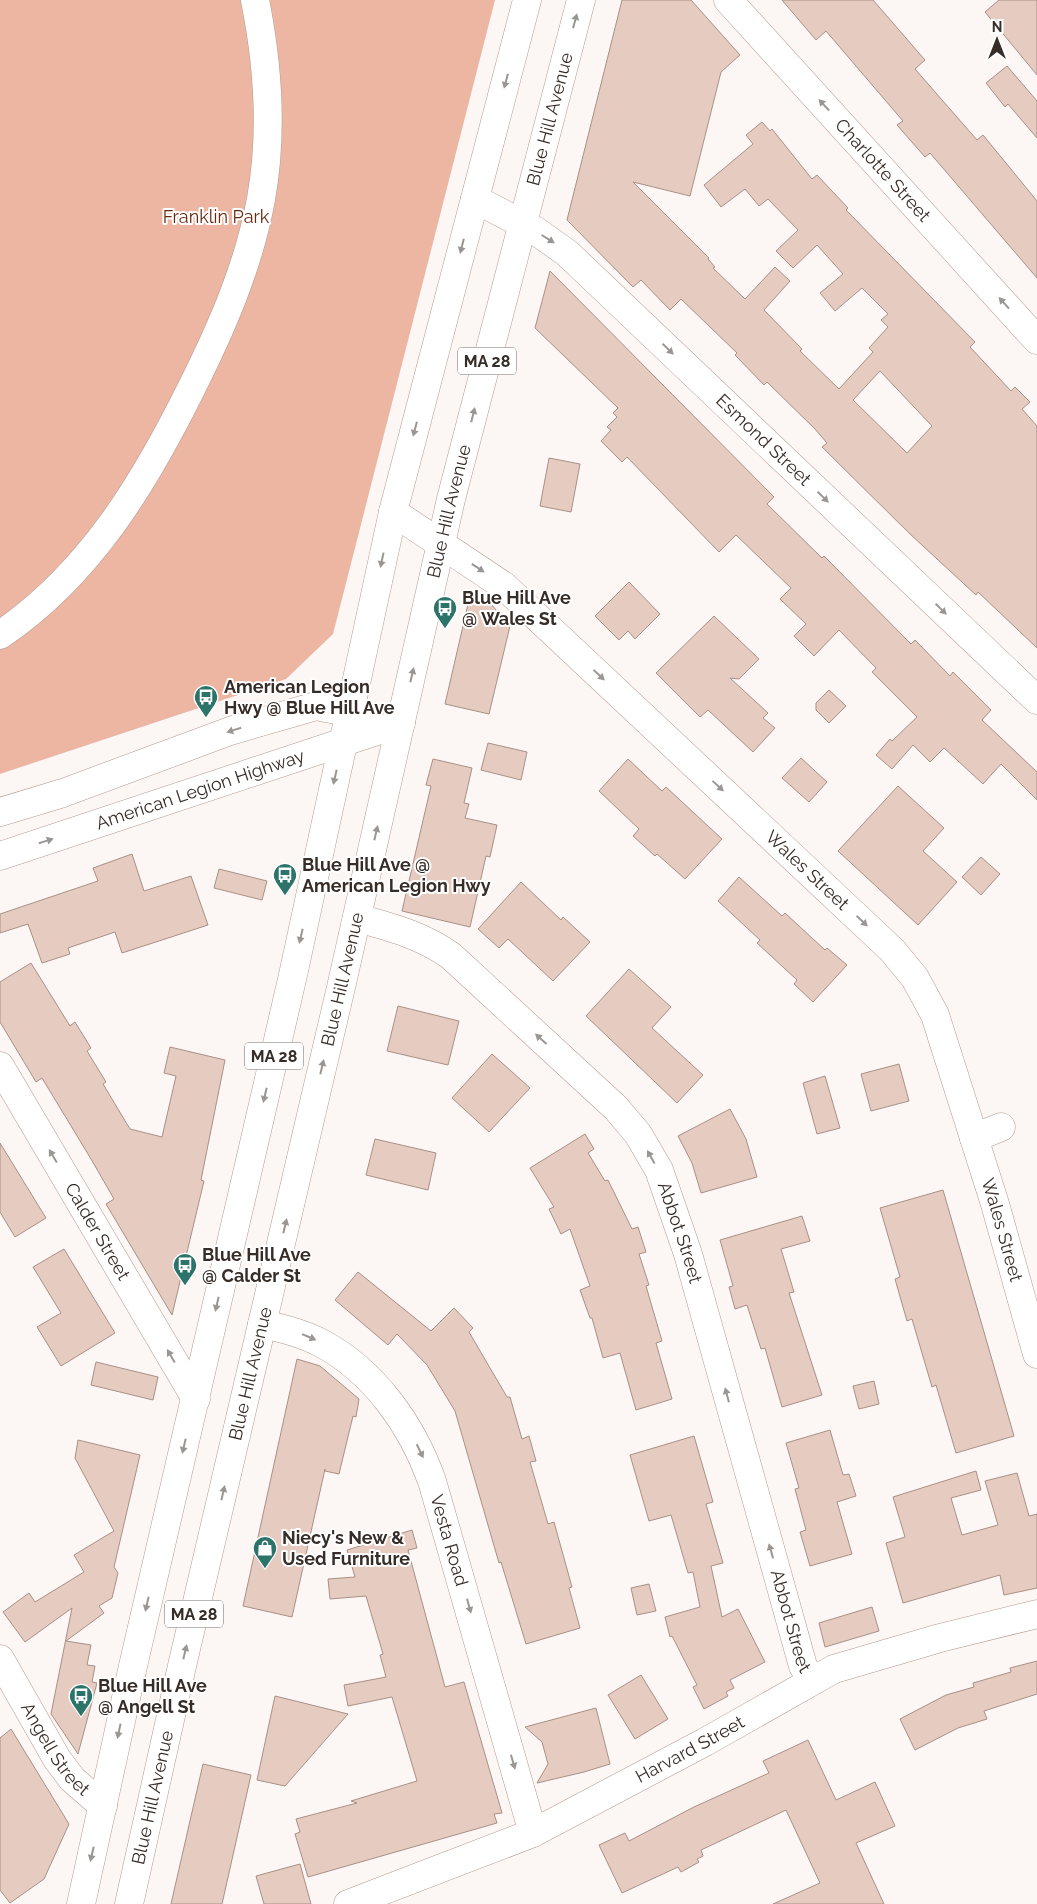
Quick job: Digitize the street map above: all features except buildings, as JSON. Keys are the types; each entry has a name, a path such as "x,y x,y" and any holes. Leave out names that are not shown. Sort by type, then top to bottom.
{"main road":[{"path":"0,635 50,594 81,564 114,523 146,475 210,350 229,307 251,246 265,170 268,107 266,68 255,0"},
{"name":"MA 28","path":"81,1904 133,1666 291,985 393,512 527,0"},
{"name":"Blue Hill Avenue","path":"129,1904 442,544 522,223 581,0"},
{"name":"Charlotte Street","path":"728,0 1037,340"},
{"name":"Esmond Street","path":"474,199 522,223 567,252 1037,700"},
{"name":"Wales Street","path":"393,512 504,586 892,950 915,978 935,1015 974,1138 1037,1354"},
{"path":"0,812 63,793 230,731 316,706 401,723"},
{"name":"American Legion Highway","path":"0,856 401,723"},
{"name":"Abbot Street","path":"357,918 405,931 436,945 451,956 598,1090 638,1134 659,1170 688,1254 803,1666 812,1680"},
{"name":"Calder Street","path":"0,1066 196,1398"},
{"path":"974,1138 1001,1128"},
{"name":"Vesta Road","path":"262,1324 301,1334 336,1351 370,1381 411,1433 432,1481 533,1832"},
{"name":"Harvard Street","path":"348,1904 533,1832 705,1742 834,1669 940,1638 1037,1614"},
{"name":"Angell Street","path":"0,1660 57,1758 72,1779 103,1806"}],"green space":[{"name":"Franklin Park","path":"0,0 495,0 333,634 286,679 0,774"}],"place":[{"name":"Blue Hill Ave @ Wales St","path":"445,629"},
{"name":"American Legion Hwy @ Blue Hill Ave","path":"206,718"},
{"name":"Blue Hill Ave @ American Legion Hwy","path":"285,896"},
{"name":"Blue Hill Ave @ Calder St","path":"185,1286"},
{"name":"Niecy's New & Used Furniture","path":"265,1569"},
{"name":"Blue Hill Ave @ Angell St","path":"81,1717"}]}
